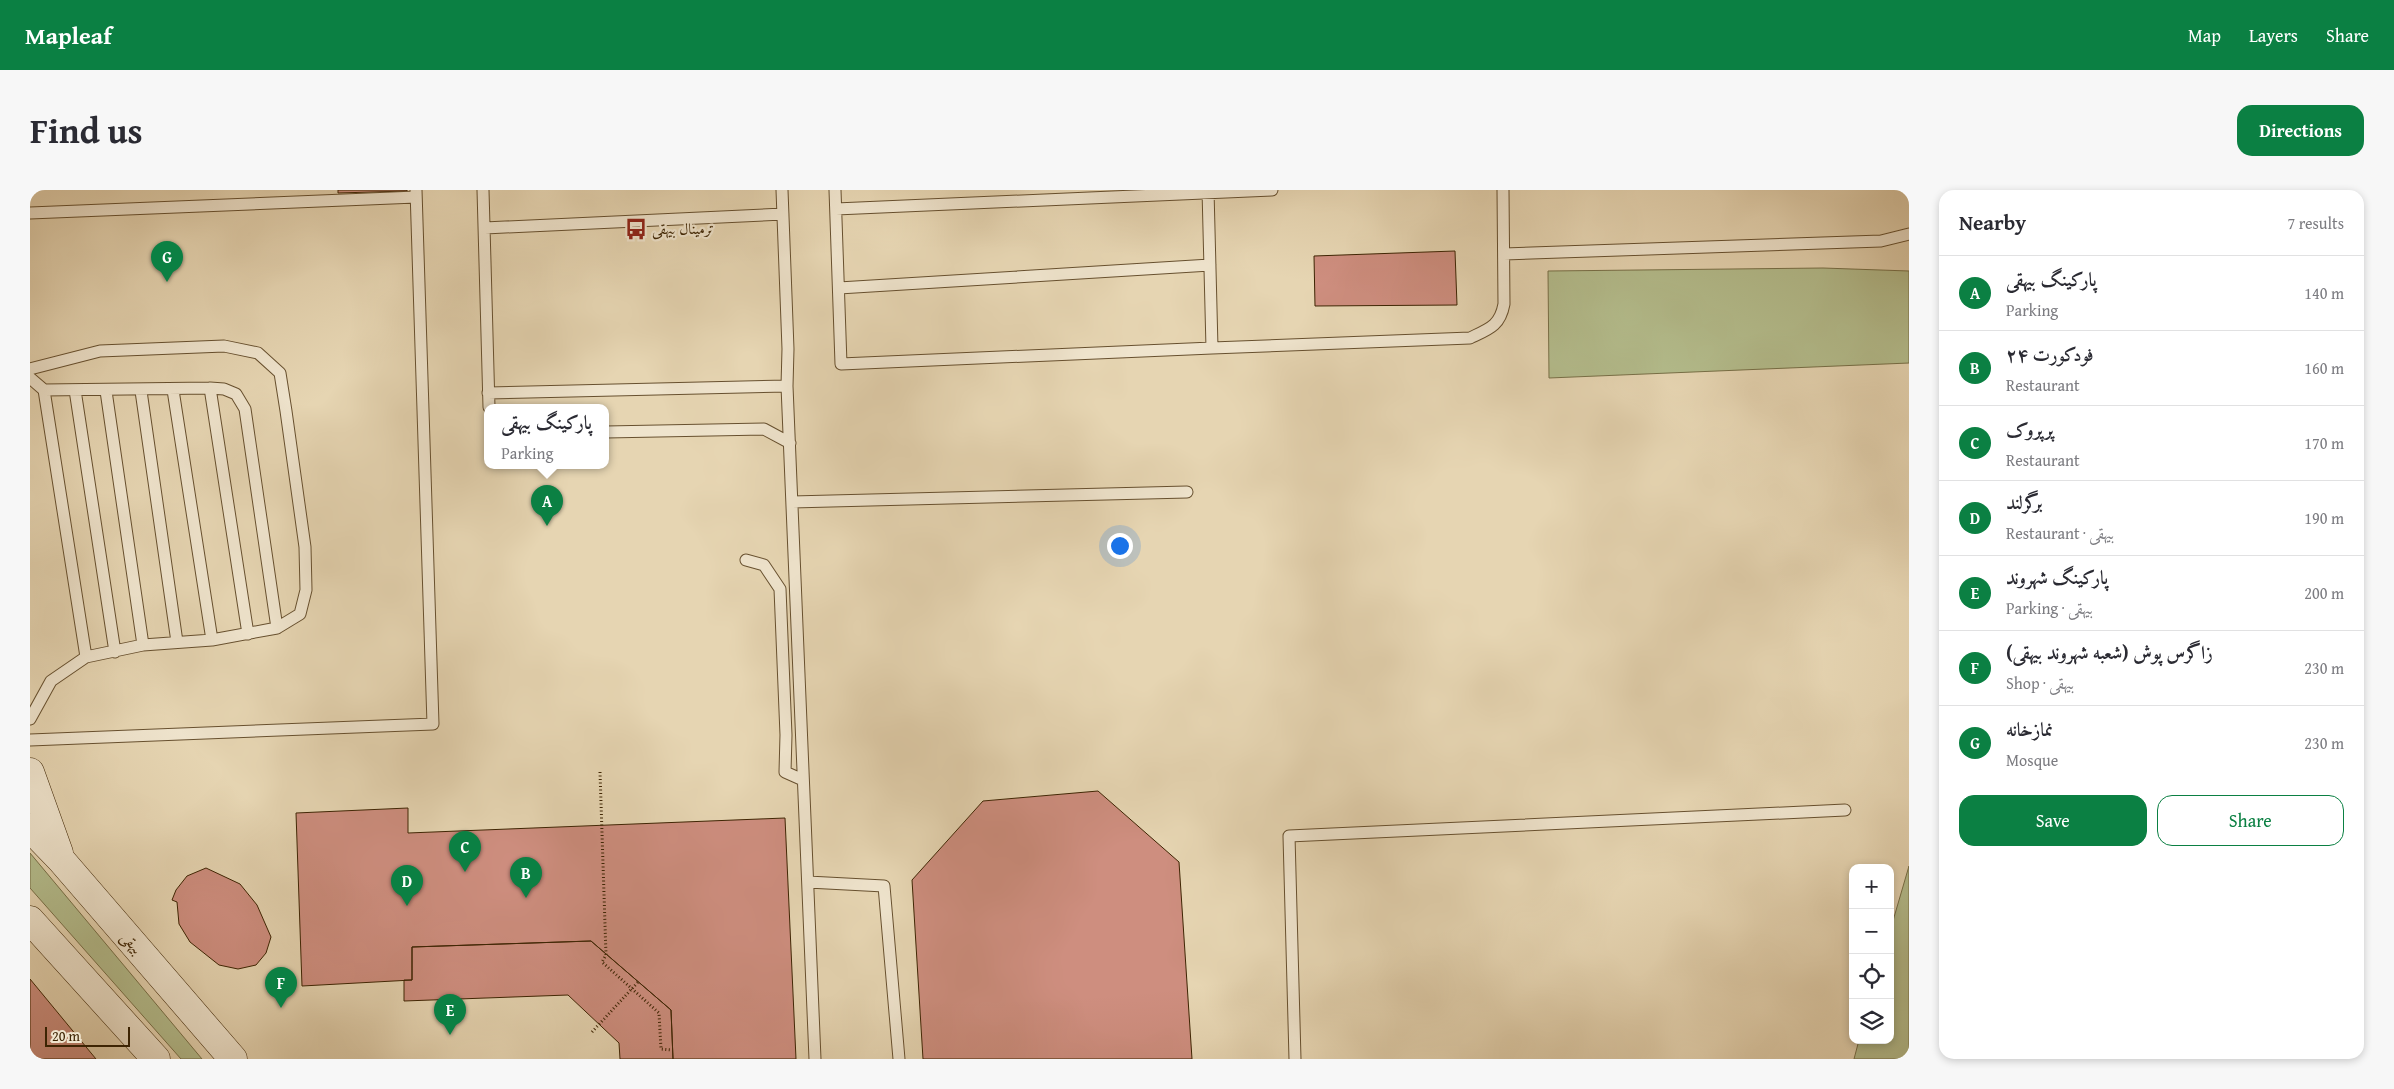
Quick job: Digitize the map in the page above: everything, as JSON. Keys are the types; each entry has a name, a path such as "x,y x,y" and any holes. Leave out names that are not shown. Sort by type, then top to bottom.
{"main road":[{"path":"30,772 62,861"},
{"name":"بیهقی","path":"30,828 62,861 233,1059"},
{"path":"30,920 156,1059"}],"lane":[{"path":"483,190 489,404"},
{"path":"782,190 788,350 787,386 815,1059"},
{"path":"835,190 842,364 1470,338 1490,328 1501,318 1504,304 1503,190"},
{"path":"836,209 1208,191 1272,190"},
{"path":"1208,191 1212,348"},
{"path":"30,213 416,194 433,724 30,740"},
{"path":"484,228 783,214"},
{"path":"1504,254 1881,241 1909,234"},
{"path":"839,288 1210,265"},
{"path":"30,369 100,351 224,346 258,353 280,373 304,547 306,590 300,614 277,628 212,640 143,645 86,658 51,681 30,719"},
{"path":"30,378 44,390 86,658"},
{"path":"488,393 787,386"},
{"path":"44,390 141,391 210,388 224,389 236,394 244,408 277,628"},
{"path":"210,388 248,634"},
{"path":"75,390 114,652"},
{"path":"173,390 212,640"},
{"path":"106,391 143,645"},
{"path":"141,391 177,642"},
{"path":"609,432 764,429 790,443"},
{"path":"792,502 1187,492"},
{"path":"746,560 764,565 780,589 786,735 784,772 803,780"},
{"path":"1294,1059 1289,836 1845,810"},
{"path":"808,882 884,886 899,1059"}],"path":[{"path":"600,772 606,955 602,962 659,1013 662,1049 672,1050"},
{"path":"592,1032 639,981"}],"green space":[{"path":"1823,268 1909,271 1909,363 1549,378 1548,271"},
{"path":"30,853 202,1059 181,1059 30,888"},
{"path":"1909,866 1909,1059 1854,1059 1858,1044 1894,1044 1894,917"}],"building":[{"path":"338,190 407,190 407,191 338,193"},
{"path":"1455,251 1457,305 1315,306 1314,256"},
{"path":"1098,791 1179,862 1192,1059 923,1059 912,880 983,801"},
{"path":"408,808 408,833 785,818 796,1059 673,1059 671,1010 591,941 412,947 412,980 302,986 296,813"},
{"path":"206,868 240,884 257,905 271,937 266,953 256,965 238,969 219,965 190,942 179,924 177,902 172,900 176,890 187,876"},
{"path":"591,941 671,1010 673,1059 620,1059 619,1043 568,995 404,1001 404,980 412,980 412,947"},
{"path":"30,979 96,1059 30,1059"}],"place":[{"name":"ترمینال بیهقی","path":"636,229"},
{"name":"نمازخانه","path":"167,282"},
{"name":"پارکینگ بیهقی","path":"547,526"},
{"name":"پرپروک","path":"465,872"},
{"name":"فودکورت ۲۴","path":"526,898"},
{"name":"برگرلند","path":"407,906"},
{"name":"زاگرس پوش (شعبه شهروند بیهقی)","path":"281,1008"},
{"name":"پارکینگ شهروند","path":"450,1035"}]}
